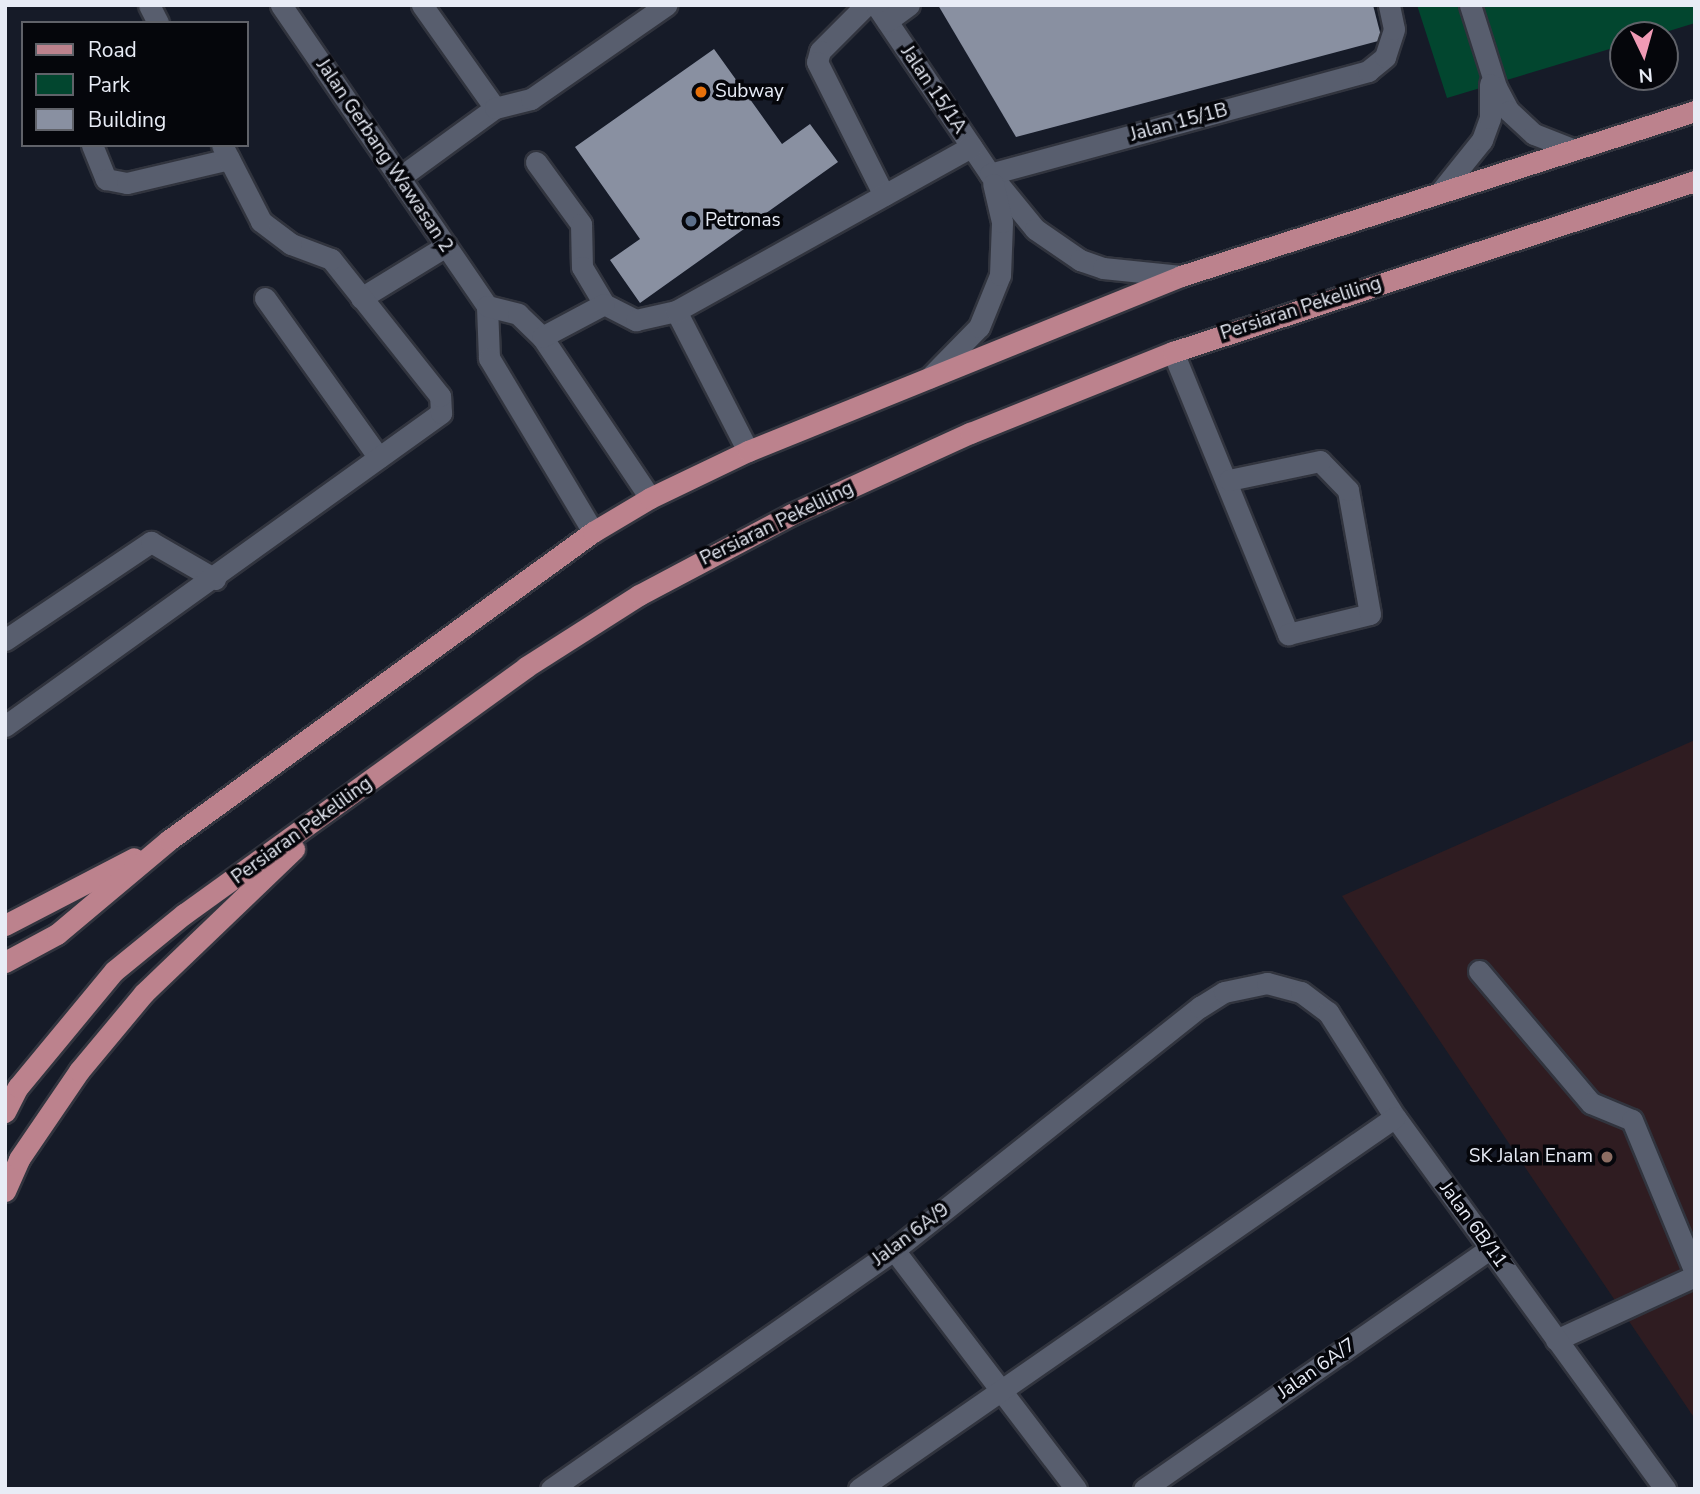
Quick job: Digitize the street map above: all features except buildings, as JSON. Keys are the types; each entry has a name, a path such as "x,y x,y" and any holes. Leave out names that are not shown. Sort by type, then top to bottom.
{"main road":[{"path":"5,962 57,934 169,840 593,532 650,498 748,451 1181,275 1695,111"},
{"name":"Persiaran Pekeliling","path":"5,1112 18,1087 114,971 184,914 338,806 526,667 639,595 792,514 957,439 1173,352 1695,181"},
{"path":"5,1191 19,1159 79,1071 144,993 338,806"},
{"path":"5,925 169,840"}],"street":[{"path":"149,5 157,21"},
{"name":"Jalan Gerbang Wawasan 2","path":"281,5 487,306"},
{"path":"422,5 495,108"},
{"path":"399,178 495,108 531,99 666,5"},
{"path":"866,5 820,51 817,62 884,195"},
{"path":"881,13 909,5"},
{"name":"Jalan 15/1B","path":"990,174 1368,71 1385,57 1394,29 1390,5"},
{"path":"1470,5 1490,71 1517,121 1534,134 1572,149"},
{"name":"Jalan 15/1A","path":"881,13 990,174 1035,229 1080,260 1136,272 1181,275"},
{"path":"1441,191 1482,140 1490,118 1490,71"},
{"path":"536,162 581,224 582,267 604,304 636,320 676,312 971,146"},
{"path":"5,726 215,579 441,413 440,396 331,259 291,244 261,221 226,152 127,183 106,179 93,147"},
{"name":"Jalan 15/1A","path":"927,379 979,327 1000,275 1002,222 990,174"},
{"path":"361,298 446,246"},
{"path":"265,299 379,458"},
{"path":"542,337 604,304"},
{"path":"593,532 489,358 487,306 519,314 542,337 650,498"},
{"path":"676,312 748,451"},
{"path":"1173,352 1229,480 1288,634 1370,614 1348,489 1320,461 1229,480"},
{"path":"5,640 151,542 215,579"},
{"path":"1479,971 1591,1103 1632,1120 1695,1274 1556,1340"},
{"name":"Jalan 6B/11","path":"1267,983 1301,992 1328,1012 1395,1117 1665,1489"},
{"name":"Jalan 6A/9","path":"551,1489 894,1250 1200,1007 1224,992 1267,983"},
{"path":"859,1489 1395,1117"},
{"name":"Jalan 6A/7","path":"1144,1489 1491,1248"},
{"path":"894,1250 1076,1489"}],"shaded area":[{"name":"SK Jalan Enam","path":"1695,740 1695,1419 1342,896"}],"green space":[{"path":"1417,5 1695,5 1695,23 1679,28 1679,21 1609,21 1609,49 1447,98"}],"place":[{"name":"Subway","path":"701,92"},
{"name":"Petronas","path":"691,221"},
{"name":"SK Jalan Enam","path":"1607,1157"}]}
